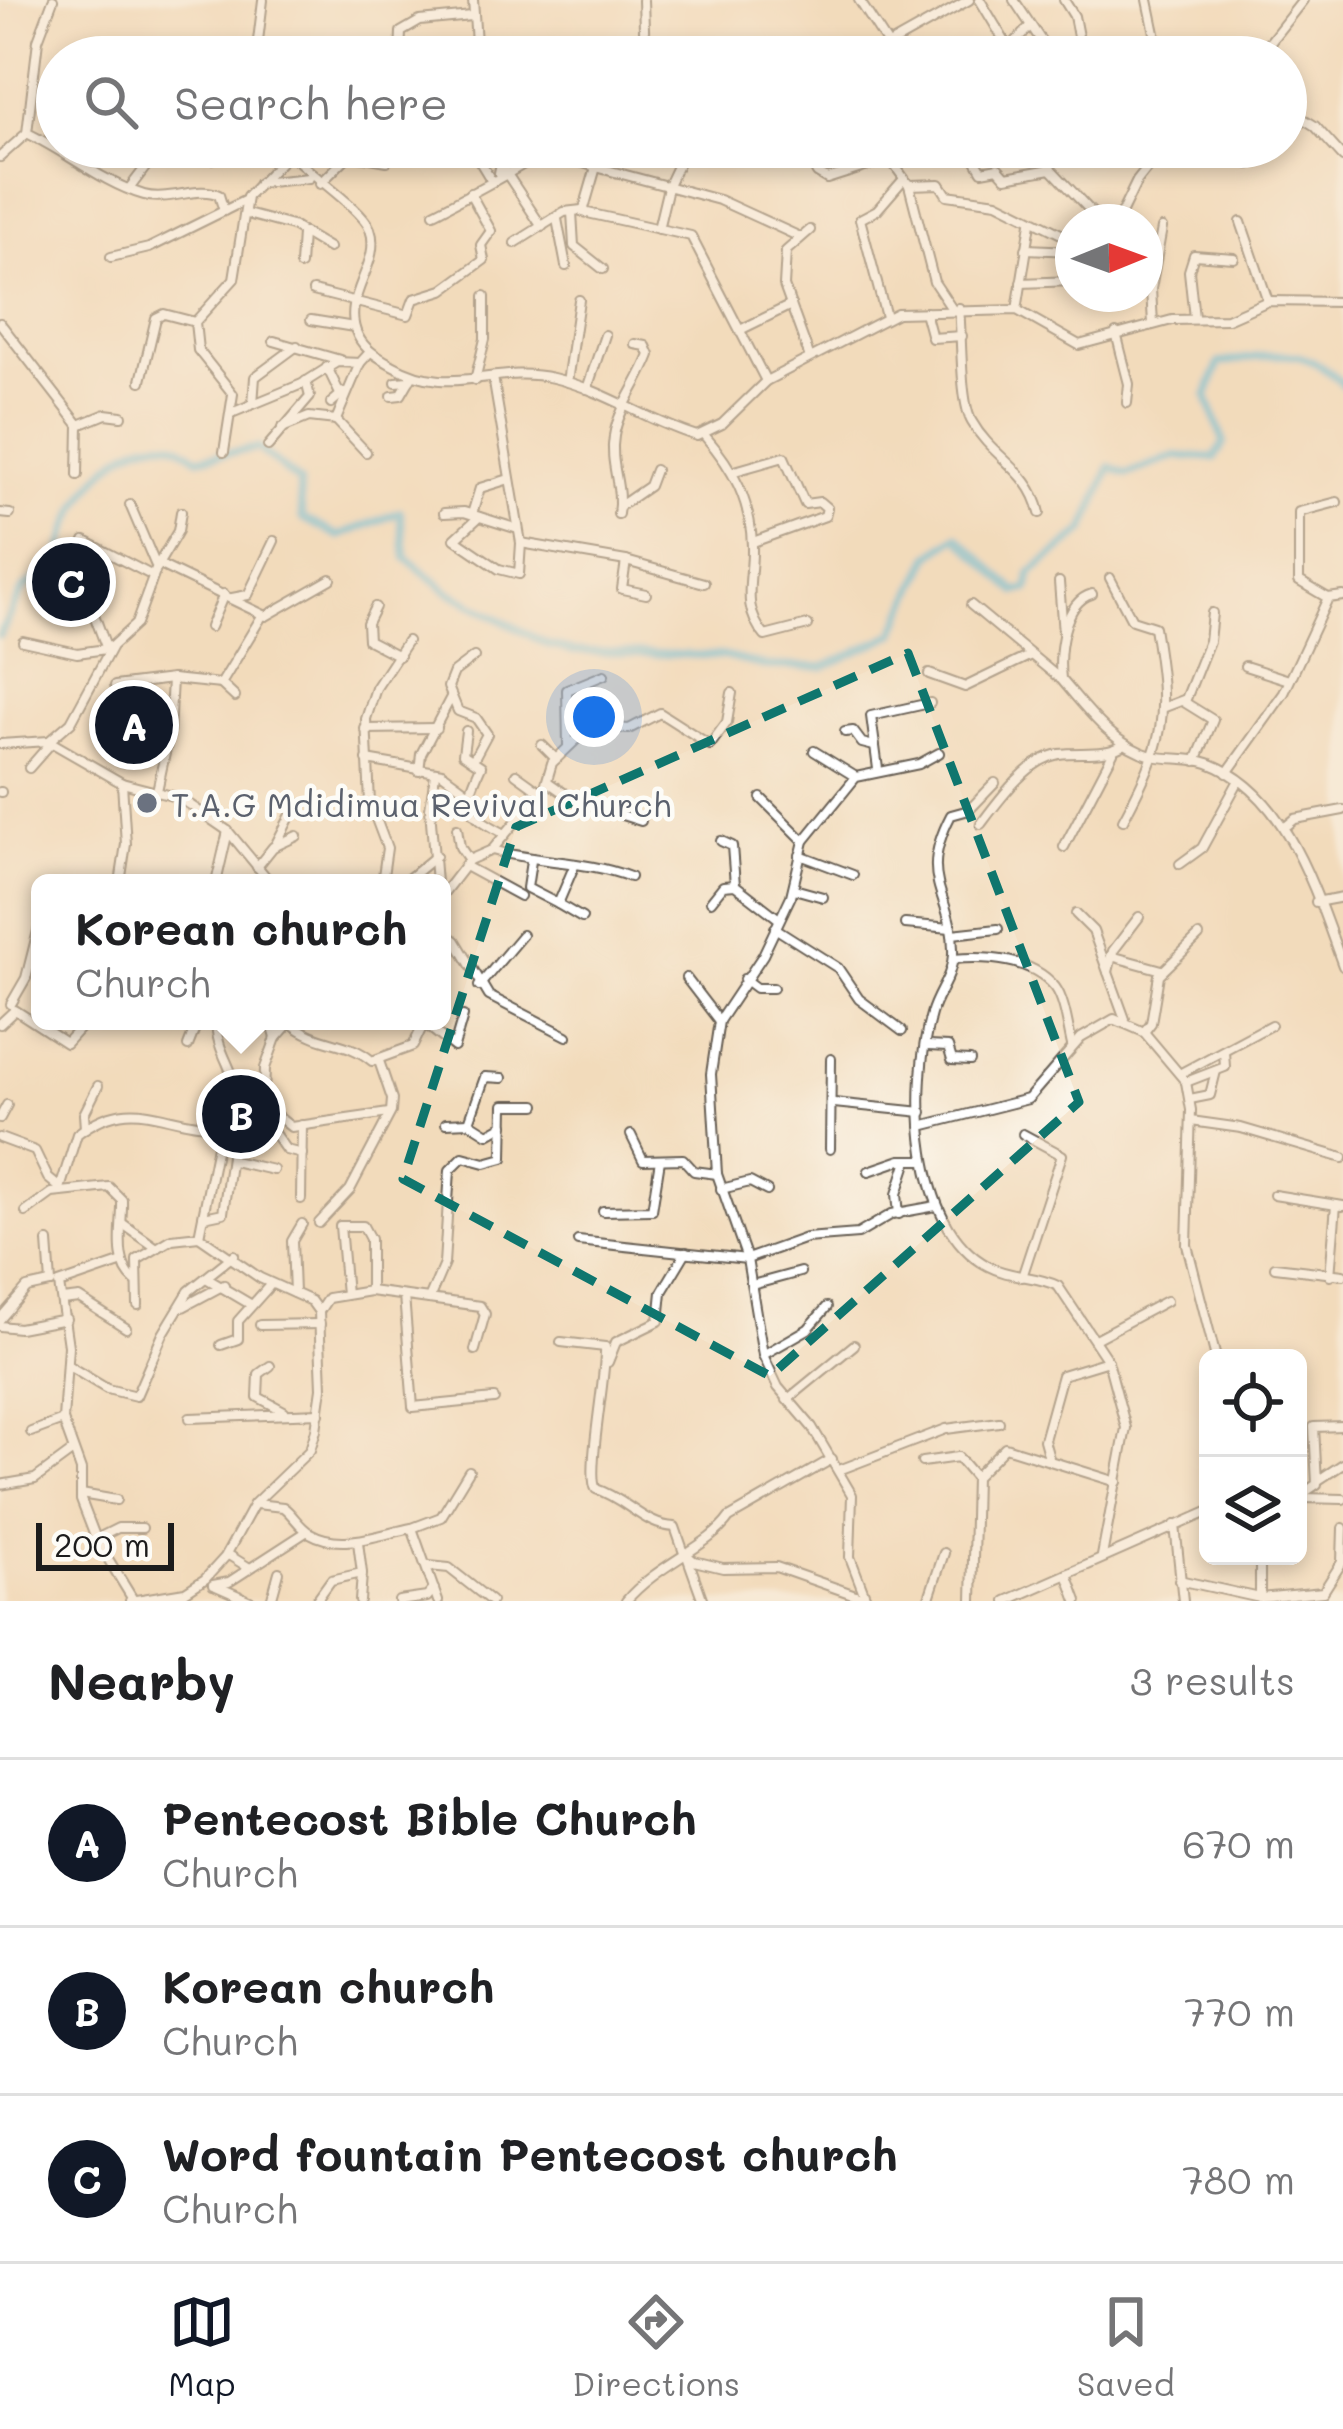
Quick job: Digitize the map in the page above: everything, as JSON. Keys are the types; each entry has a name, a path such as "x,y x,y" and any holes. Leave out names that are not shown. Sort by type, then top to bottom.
{"street":[{"path":"40,36 53,0"},
{"path":"258,36 263,0"},
{"path":"473,0 474,36"},
{"path":"643,0 644,36"},
{"path":"860,0 881,36"},
{"path":"905,36 969,0"},
{"path":"980,0 1001,36"},
{"path":"1014,0 1037,36"},
{"path":"1064,0 1078,36"},
{"path":"1148,0 1155,36"},
{"path":"1275,36 1303,0"},
{"path":"402,36 410,24 472,16"},
{"path":"1024,36 1030,26"},
{"path":"0,157 26,133 36,56"},
{"path":"1307,125 1343,157"},
{"path":"26,133 36,140"},
{"path":"84,168 159,198 210,191 219,195 224,211"},
{"path":"129,189 145,168"},
{"path":"112,257 149,248 246,200 275,168"},
{"path":"302,168 353,207 370,228 370,255 353,304 354,327 370,352 410,379"},
{"path":"320,184 334,168"},
{"path":"483,168 499,174 542,227"},
{"path":"499,174 500,168"},
{"path":"434,213 515,168"},
{"path":"596,168 577,211 574,246 602,269"},
{"path":"601,168 669,183 760,216 800,238"},
{"path":"658,229 676,168"},
{"path":"816,168 822,178 858,168"},
{"path":"894,168 906,182 934,282 956,309 969,418 1025,479 1040,513"},
{"path":"997,168 1006,177 1052,169 1084,204"},
{"path":"1126,204 1147,168"},
{"path":"273,171 286,180"},
{"path":"257,184 311,178"},
{"path":"886,317 860,219 878,210 906,182 940,184 947,195 993,201 1055,233"},
{"path":"313,291 408,315 414,299 442,290 482,262 481,245 491,231 470,193"},
{"path":"224,452 234,412 231,389 198,350 195,322 234,279 246,200"},
{"path":"514,242 577,211 692,236 766,381"},
{"path":"247,214 265,216 329,248"},
{"path":"557,217 566,266"},
{"path":"1241,222 1268,301"},
{"path":"1017,310 1031,223"},
{"path":"809,230 784,260 791,305 809,355"},
{"path":"300,265 302,233"},
{"path":"1026,249 1055,250"},
{"path":"1194,318 1189,271 1194,255 1234,258"},
{"path":"1020,283 1055,282"},
{"path":"475,380 484,338 485,296"},
{"path":"567,382 579,300"},
{"path":"705,436 766,381 886,317 956,309 1017,310 1072,345 1153,324 1227,319 1268,301 1343,302"},
{"path":"740,329 791,305"},
{"path":"925,312 932,338 962,336"},
{"path":"1152,312 1153,324"},
{"path":"141,381 156,317 195,322"},
{"path":"311,320 354,327"},
{"path":"0,323 79,425 77,475"},
{"path":"1116,333 1129,384 1127,403"},
{"path":"587,389 604,335"},
{"path":"274,340 360,363"},
{"path":"635,344 646,346 650,355 614,434 612,469 619,510 649,486 656,470"},
{"path":"253,404 255,376 297,346"},
{"path":"336,420 360,363 370,352"},
{"path":"234,412 341,361"},
{"path":"327,367 339,392"},
{"path":"396,382 526,374 567,382 705,436 735,471 752,542 748,603 763,635 808,625"},
{"path":"493,377 506,480 520,543 519,574 493,566 454,539 476,515 480,488 506,480"},
{"path":"392,396 400,395 410,379"},
{"path":"268,446 310,397 306,381"},
{"path":"339,392 351,391"},
{"path":"332,403 339,392"},
{"path":"79,425 106,413 122,416"},
{"path":"282,428 309,418 336,420 366,452"},
{"path":"735,471 784,457 806,504 820,502 826,508 825,516 752,542"},
{"path":"1337,502 1299,512 1299,581 1328,598 1343,596"},
{"path":"130,505 155,568"},
{"path":"29,768 71,722 107,650 140,618 155,568 178,531 181,512"},
{"path":"444,513 476,515 518,529"},
{"path":"85,541 227,596 262,616 272,616 282,603 309,596 331,579"},
{"path":"227,596 248,595 274,541"},
{"path":"520,543 626,560 704,583"},
{"path":"626,560 622,589 646,594"},
{"path":"1110,578 1132,620 1154,627 1165,706 1156,757 1123,820"},
{"path":"1059,582 1064,634 1061,679"},
{"path":"86,592 107,650"},
{"path":"1064,634 1073,607 1092,595"},
{"path":"210,627 227,596"},
{"path":"1227,773 1289,680 1328,598"},
{"path":"971,605 1061,679 1125,745 1156,757 1196,760 1227,773 1267,802 1284,828 1343,966"},
{"path":"375,608 367,623 368,640 399,656"},
{"path":"1184,702 1209,641 1213,613"},
{"path":"221,684 262,616"},
{"path":"23,640 77,652 107,650"},
{"path":"383,874 387,848 372,814 365,728 372,697 406,641"},
{"path":"929,674 964,687 1030,655"},
{"path":"419,771 421,754 451,698 454,672 474,657"},
{"path":"1245,666 1289,680"},
{"path":"568,746 567,690 604,675"},
{"path":"157,791 169,735 172,679"},
{"path":"115,686 172,679 221,684 235,698"},
{"path":"451,885 467,863 493,850 548,782 556,759 592,729 629,729 661,712 710,745 727,722 732,693"},
{"path":"451,698 458,711 476,718 487,734 473,760"},
{"path":"1165,706 1184,702 1213,720 1196,760"},
{"path":"878,769 871,716 930,703"},
{"path":"365,728 436,728"},
{"path":"466,731 463,754 480,769 468,792"},
{"path":"845,732 854,731 862,743 874,746"},
{"path":"0,745 51,741 122,783 184,801 228,831 262,874"},
{"path":"542,745 556,759"},
{"path":"981,824 1002,796 1046,758 1114,752 1125,745"},
{"path":"814,751 856,777"},
{"path":"1064,847 1114,752"},
{"path":"867,1600 850,1557 855,1503 832,1459 787,1400 764,1355 747,1259 717,1174 711,1073 719,1021 794,889 804,842 856,777 919,764 939,753"},
{"path":"367,760 442,773 468,792 474,817 505,834"},
{"path":"435,774 430,808 437,874"},
{"path":"516,775 541,792"},
{"path":"548,782 574,800 640,821"},
{"path":"1180,864 1202,848 1238,782"},
{"path":"121,874 126,844 122,783"},
{"path":"995,783 946,823 933,882 952,931 953,959 931,1015 921,1126 924,1160 937,1205 970,1254 1022,1277 1058,1286 1108,1360 1126,1428 1102,1556"},
{"path":"761,797 804,842"},
{"path":"256,868 276,845 297,803"},
{"path":"1284,828 1295,819 1343,810"},
{"path":"457,828 467,863 520,896"},
{"path":"218,874 228,831"},
{"path":"276,845 297,836"},
{"path":"721,841 732,847 735,885 777,924 838,968 853,992 902,1031"},
{"path":"220,850 244,848"},
{"path":"493,850 531,861 602,866 630,878"},
{"path":"414,874 438,855"},
{"path":"800,855 853,875"},
{"path":"531,861 527,888 582,918"},
{"path":"558,904 575,864"},
{"path":"711,901 723,886 735,885"},
{"path":"794,889 823,897"},
{"path":"1316,902 1343,896"},
{"path":"1076,914 1093,931 1126,1020 1144,1032 1184,1077 1191,1121 1186,1245 1214,1349"},
{"path":"1107,973 1111,956 1138,916"},
{"path":"905,924 952,931 998,929"},
{"path":"479,986 522,935"},
{"path":"1330,936 1343,935"},
{"path":"1144,1032 1162,970 1199,936"},
{"path":"451,939 462,949 479,986 508,1010 567,1036"},
{"path":"1111,956 1162,970"},
{"path":"0,1024 26,978 31,958"},
{"path":"953,959 1004,959 1049,982 1058,992 1073,1046"},
{"path":"686,978 719,1021"},
{"path":"744,980 756,988 773,988"},
{"path":"0,994 31,1020"},
{"path":"27,1017 31,1016"},
{"path":"433,1030 454,1047 463,1016"},
{"path":"921,1126 1028,1099 1073,1046 1107,1023 1126,1020"},
{"path":"1184,1077 1271,1025"},
{"path":"46,1030 65,1043 77,1030"},
{"path":"188,1046 194,1030"},
{"path":"216,1030 239,1086 234,1120"},
{"path":"274,1030 276,1039"},
{"path":"283,1030 261,1086 265,1126 286,1150 302,1154"},
{"path":"301,1030 318,1042 353,1046 368,1061 379,1061 413,1046 421,1030"},
{"path":"928,1046 947,1047 952,1060 970,1060"},
{"path":"1184,1077 1226,1066 1224,1051"},
{"path":"830,1149 835,1103 831,1059"},
{"path":"319,1223 350,1190 391,1112 394,1103 379,1061"},
{"path":"1190,1099 1210,1095 1216,1071"},
{"path":"469,1122 485,1077 502,1078"},
{"path":"85,1128 84,1114 98,1086"},
{"path":"835,1103 922,1112"},
{"path":"429,1299 444,1264 450,1170 463,1156 485,1162 502,1158 506,1104 536,1106"},
{"path":"0,1118 7,1105"},
{"path":"266,1107 286,1126"},
{"path":"60,1190 70,1149 85,1128 137,1109 221,1126 234,1120 265,1126 302,1125 391,1112"},
{"path":"1191,1121 1241,1128 1343,1158"},
{"path":"446,1123 469,1122 488,1134 505,1125"},
{"path":"302,1125 302,1198"},
{"path":"200,1236 221,1126"},
{"path":"1022,1277 1062,1154 1023,1134"},
{"path":"631,1135 643,1160 687,1159 694,1171 717,1174"},
{"path":"0,1138 35,1150 48,1178 60,1190"},
{"path":"204,1217 223,1213 233,1142"},
{"path":"603,1211 652,1210 660,1160"},
{"path":"899,1214 897,1194 908,1160"},
{"path":"869,1171 924,1160"},
{"path":"232,1161 273,1170"},
{"path":"721,1189 750,1182 767,1191"},
{"path":"26,1212 60,1190 109,1187 122,1200 123,1262 135,1281"},
{"path":"1274,1196 1340,1205 1330,1276"},
{"path":"578,1241 747,1259 806,1238 858,1234 899,1214 937,1205"},
{"path":"122,1223 155,1247"},
{"path":"294,1293 292,1241 302,1224"},
{"path":"346,1294 340,1226 363,1226 368,1234 370,1291"},
{"path":"138,1305 137,1260 155,1247 200,1236 319,1312"},
{"path":"48,1242 66,1319 63,1420 96,1539 131,1600 175,1598 209,1582 229,1582 307,1532 358,1541 441,1517 469,1471"},
{"path":"687,1250 662,1292 659,1321 616,1342 599,1387 602,1416 591,1485 623,1498 650,1525 678,1530 703,1601"},
{"path":"184,1307 191,1288 234,1255"},
{"path":"66,1319 19,1328 0,1322 29,1287 123,1262"},
{"path":"1275,1267 1343,1274"},
{"path":"752,1285 800,1272"},
{"path":"205,1278 224,1285 239,1302 250,1304"},
{"path":"221,1345 238,1339 236,1324 271,1284"},
{"path":"67,1365 116,1393 136,1396 165,1329 184,1307 224,1285"},
{"path":"209,1582 254,1504 310,1450 319,1412 319,1312 328,1298 370,1291 483,1306 475,1350"},
{"path":"404,1296 413,1407 494,1399"},
{"path":"62,1300 79,1298 126,1328"},
{"path":"1094,1339 1166,1301"},
{"path":"764,1355 808,1329 827,1307"},
{"path":"260,1325 320,1324"},
{"path":"561,1342 603,1344 607,1367"},
{"path":"787,1400 854,1345"},
{"path":"1049,1458 1044,1440 1063,1375 1108,1360"},
{"path":"271,1366 259,1374 258,1397 285,1412"},
{"path":"190,1418 319,1412"},
{"path":"31,1432 63,1420"},
{"path":"839,1470 946,1430 1000,1422"},
{"path":"1307,1494 1317,1481 1314,1427 1343,1426"},
{"path":"975,1477 1008,1445 1117,1482"},
{"path":"0,1485 35,1479 73,1451"},
{"path":"922,1462 958,1456 975,1477 972,1601"},
{"path":"626,1601 661,1567 718,1534 729,1518 832,1459"},
{"path":"1317,1481 1343,1464"},
{"path":"81,1494 116,1500"},
{"path":"1307,1498 1342,1497"},
{"path":"254,1504 289,1510 307,1532"},
{"path":"1006,1601 1030,1596 1102,1556 1199,1515"},
{"path":"1175,1524 1184,1601"},
{"path":"96,1539 113,1529 142,1528"},
{"path":"412,1528 438,1601"},
{"path":"1179,1580 1260,1598 1293,1600 1323,1592 1342,1562 1343,1528"},
{"path":"358,1541 360,1601"},
{"path":"928,1601 944,1553"},
{"path":"227,1554 248,1567"},
{"path":"686,1556 723,1568 776,1567 867,1600"},
{"path":"1260,1565 1260,1598"},
{"path":"429,1566 449,1568 491,1601"},
{"path":"271,1601 279,1571"},
{"path":"316,1601 331,1580 362,1573"},
{"path":"1067,1574 1077,1601"},
{"path":"209,1582 250,1601"},
{"path":"399,1601 428,1597 435,1588"}],"highlighted area":[{"path":"908,653 1079,1102 770,1376 403,1179 516,827"}],"waterway":[{"path":"0,635 23,589 60,561 71,522 94,482 127,452 165,442 198,458 258,448 299,482 302,518 339,536 400,512 406,558 449,592 548,645 573,651 722,656 765,666 824,667 894,634 930,556 957,536 1016,592 1028,589 1031,573 1084,531 1110,467 1127,474 1176,456 1214,458 1224,443 1207,396 1219,363 1271,355 1300,357 1343,385"}],"place":[{"name":"Word fountain Pentecost church","path":"71,582"},
{"name":"Pentecost Bible Church","path":"134,725"},
{"name":"T.A.G Mdidimua Revival Church","path":"147,803"},
{"name":"Korean church","path":"241,1114"}]}
